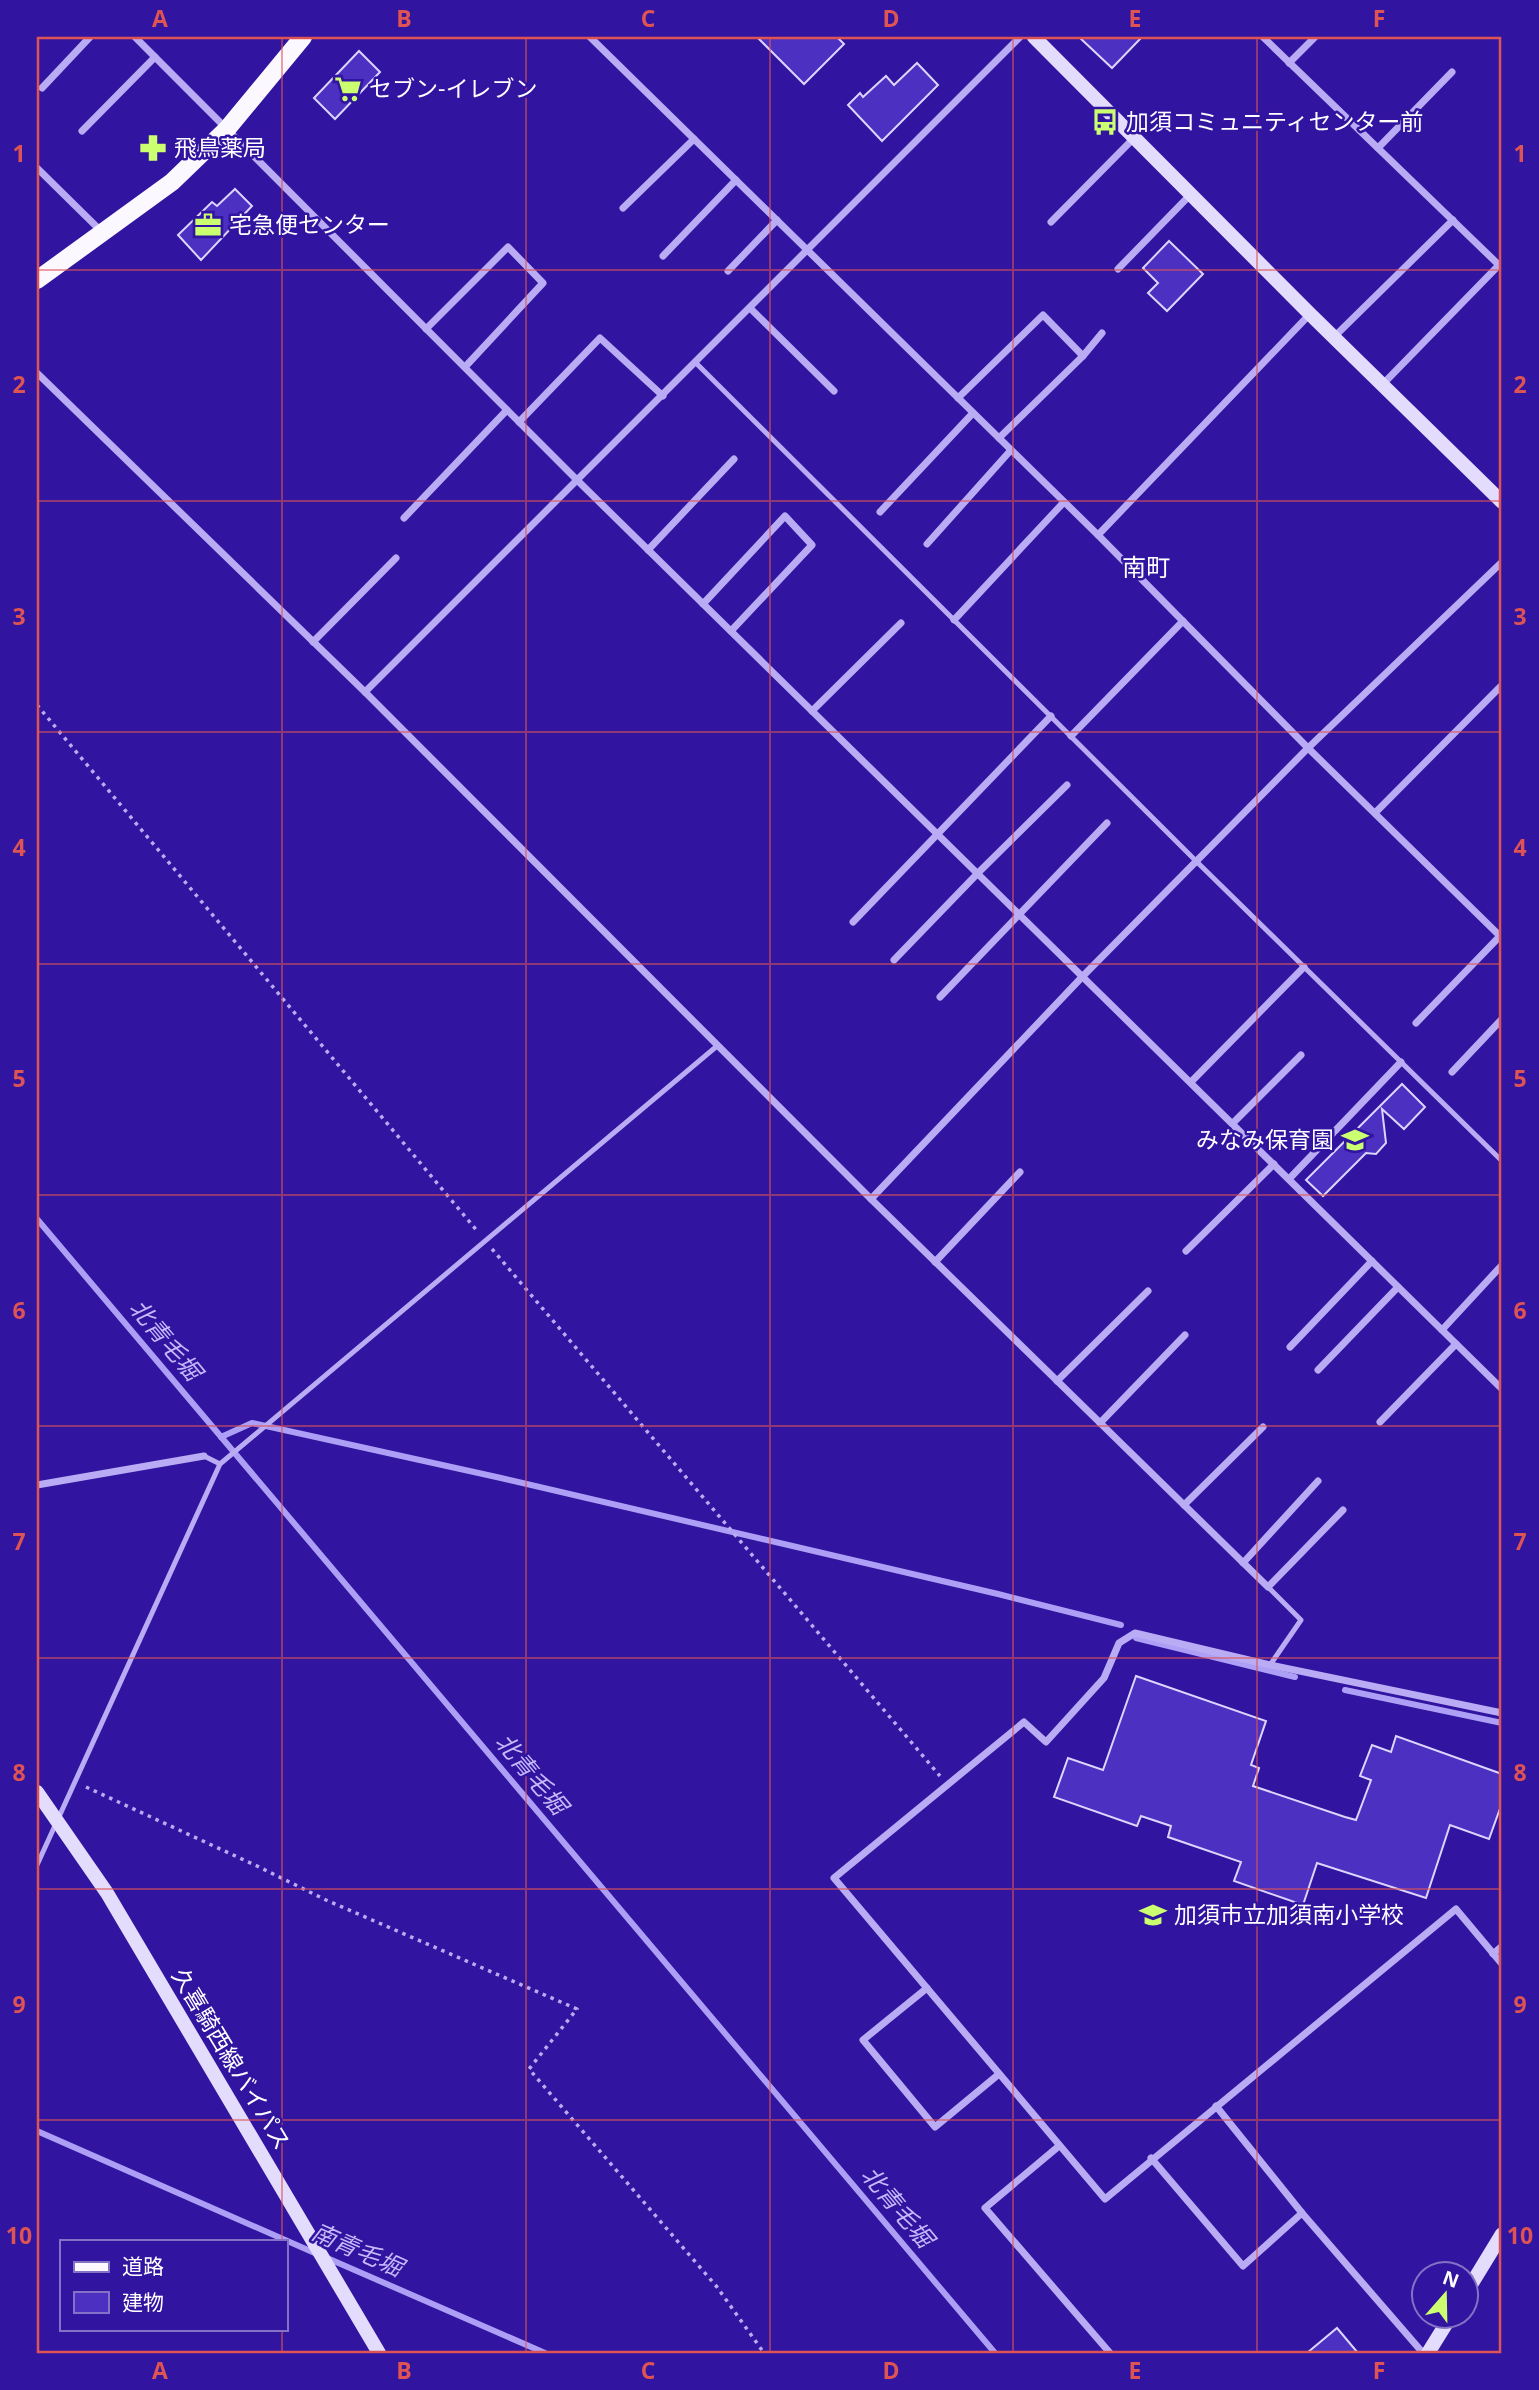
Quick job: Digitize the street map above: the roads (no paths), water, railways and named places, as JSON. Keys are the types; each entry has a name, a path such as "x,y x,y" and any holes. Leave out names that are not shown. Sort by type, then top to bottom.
{"main road":[{"path":"37,279 172,182 227,129 303,37"},
{"path":"1034,37 1502,502"},
{"name":"久喜騎西線バイパス","path":"37,1792 107,1893 379,2353"},
{"path":"1480,2269 1502,2234"},
{"path":"1425,2353 1441,2330"}],"street":[{"path":"42,88 90,37"},
{"path":"135,37 578,481 1502,1389"},
{"path":"590,37 1098,535 1308,748 1501,937 1416,1023"},
{"path":"365,692 751,309 1020,37"},
{"path":"1263,37 1500,266 1382,385"},
{"path":"1289,63 1315,37"},
{"path":"82,131 155,57"},
{"path":"1378,148 1452,72"},
{"path":"1051,222 1134,138"},
{"path":"623,208 694,139"},
{"path":"37,168 103,233"},
{"path":"663,256 736,180"},
{"path":"1118,270 1191,194"},
{"path":"729,271 776,220"},
{"path":"1334,337 1453,220"},
{"path":"426,329 508,247 544,283 465,367"},
{"path":"751,309 834,391"},
{"path":"1098,535 1310,314"},
{"path":"958,398 1043,315 1083,356"},
{"path":"999,438 1083,356 1102,333"},
{"path":"519,422 600,338 663,396"},
{"path":"37,373 365,692 871,1199 1268,1587 1343,1510"},
{"path":"404,518 507,410"},
{"path":"880,512 973,413"},
{"path":"927,544 1011,450"},
{"path":"648,550 734,459"},
{"path":"954,620 1064,502"},
{"path":"704,604 785,516 812,544 731,631"},
{"path":"313,642 396,558"},
{"path":"871,1199 1196,861 1308,748 1502,562"},
{"path":"1071,736 1183,621"},
{"path":"813,711 901,623"},
{"path":"1375,813 1502,685"},
{"path":"853,922 1051,716"},
{"path":"894,960 1067,785"},
{"path":"940,997 1107,823"},
{"path":"1191,1082 1304,967"},
{"path":"1452,1072 1502,1019"},
{"path":"1233,1123 1301,1055"},
{"path":"1289,1179 1401,1062"},
{"path":"1186,1251 1274,1164"},
{"path":"935,1262 1020,1172"},
{"path":"1290,1347 1372,1261"},
{"path":"1442,1330 1502,1265"},
{"path":"1318,1370 1398,1287"},
{"path":"1057,1381 1148,1291"},
{"path":"1100,1423 1185,1335"},
{"path":"1380,1422 1456,1344"},
{"path":"1184,1505 1263,1427"},
{"path":"37,1485 204,1456"},
{"path":"1243,1563 1318,1481"},
{"path":"1501,1711 1270,1665 1136,1633 1119,1643 1104,1678 1046,1742 1024,1722 834,1878 1105,2199 1456,1909 1502,1964"},
{"path":"1493,1954 1502,1946"},
{"path":"927,1988 863,2040 927,2118 935,2127 999,2074"},
{"path":"1216,2106 1302,2213 1425,2353"},
{"path":"1059,2146 985,2208 1110,2353"},
{"path":"1152,2158 1243,2266 1302,2213"}],"lane":[{"path":"696,363 1196,861 1502,1161"},
{"path":"37,1865 222,1462 717,1046"},
{"path":"204,1456 222,1462"},
{"path":"1268,1587 1301,1620 1270,1665"}],"waterway":[{"name":"北青毛堀","path":"37,1219 995,2353"},
{"path":"221,1437 252,1423 501,1478 1121,1625"},
{"path":"1136,1638 1295,1677"},
{"path":"1345,1690 1502,1723"},
{"name":"南青毛堀","path":"37,2131 285,2240"},
{"name":"南青毛堀","path":"287,2241 317,2254"},
{"name":"南青毛堀","path":"327,2258 545,2353"}],"place":[{"name":"セブン-イレブン","path":"348,89"},
{"name":"加須コミュニティセンター前","path":"1105,122"},
{"name":"飛鳥薬局","path":"153,148"},
{"name":"宅急便センター","path":"208,225"},
{"name":"みなみ保育園","path":"1355,1140"},
{"name":"加須市立加須南小学校","path":"1153,1915"}],"district":[{"name":"南町","path":"1146,568"}]}
